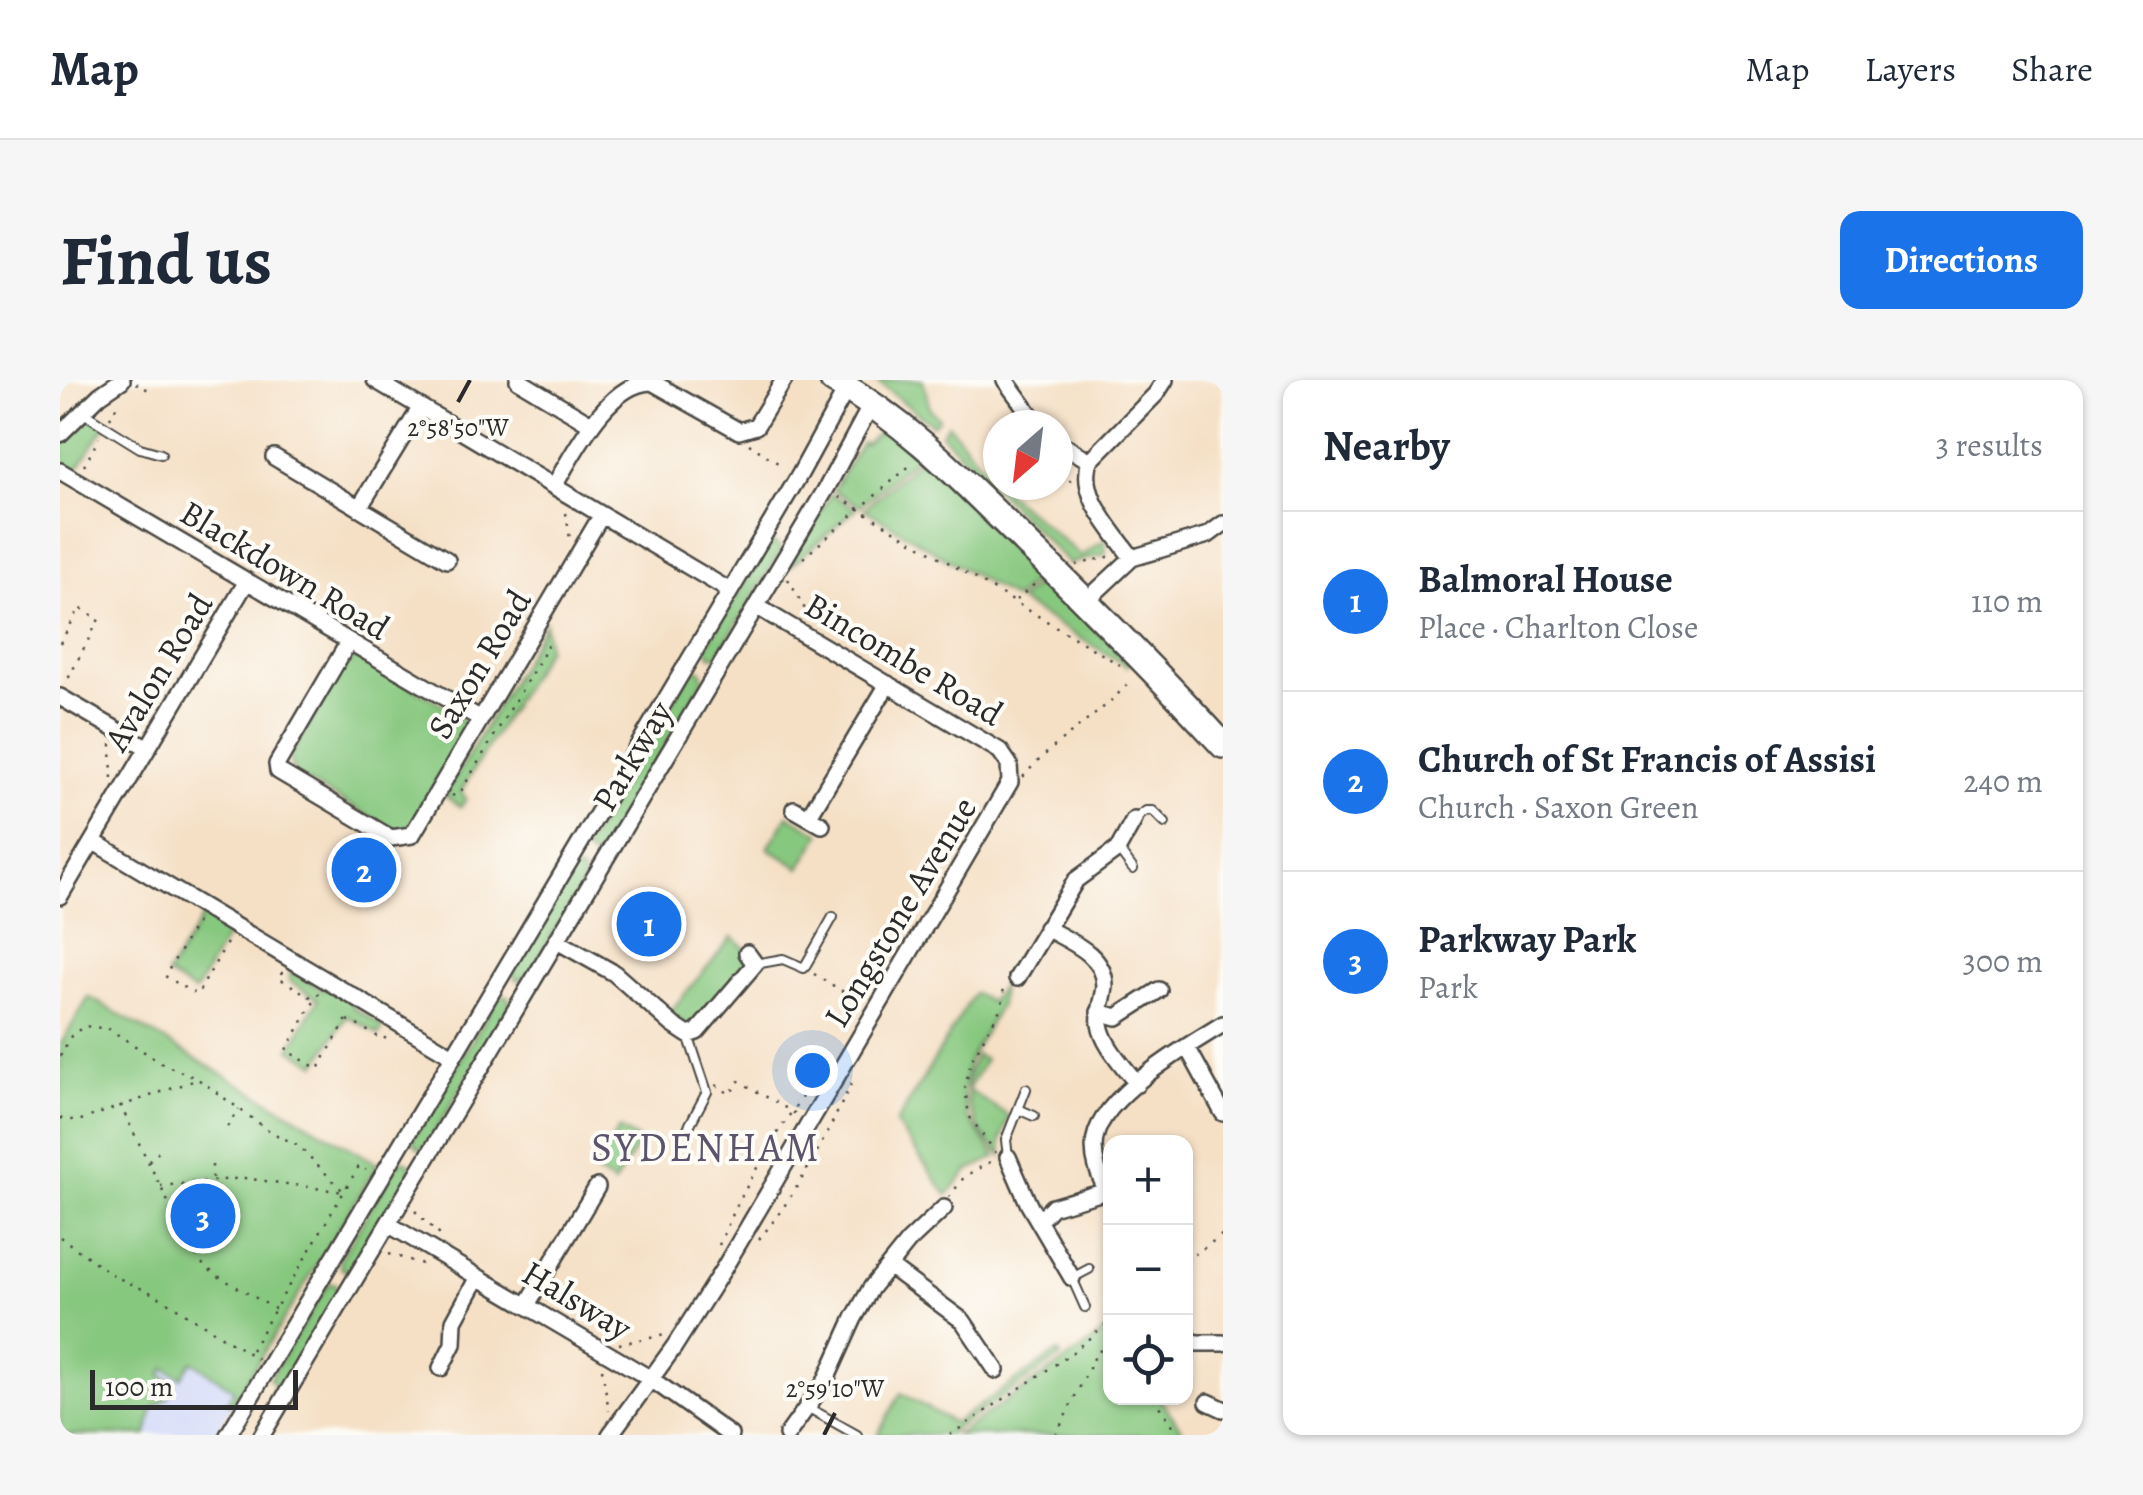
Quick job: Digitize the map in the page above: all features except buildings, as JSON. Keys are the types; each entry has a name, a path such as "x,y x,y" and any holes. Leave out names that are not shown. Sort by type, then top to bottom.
{"main road":[{"path":"840,384 872,402 930,448 1085,602 1132,663 1219,732"}],"street":[{"path":"61,431 122,380"},
{"path":"375,380 730,590"},
{"path":"518,380 591,424"},
{"path":"559,489 591,424 626,388 652,382 738,430 756,426 784,380"},
{"path":"1005,380 1027,410"},
{"path":"1130,555 1088,490 1086,474 1090,461 1165,380"},
{"name":"Parkway","path":"228,1435 800,474 840,384"},
{"name":"Parkway","path":"262,1435 756,606 796,553 872,402"},
{"path":"359,508 421,408"},
{"path":"1073,451 1090,461"},
{"path":"274,457 447,560"},
{"name":"Blackdown Road","path":"60,472 481,719"},
{"name":"Saxon Road","path":"348,643 277,764 278,771 391,838 404,838 412,835 428,809 601,516"},
{"path":"1085,602 1130,555 1208,536 1223,524"},
{"path":"766,529 796,553"},
{"name":"Avalon Road","path":"60,896 246,581"},
{"name":"Bincombe Road","path":"756,606 1000,751 1012,772"},
{"path":"692,655 718,670"},
{"path":"809,817 888,684"},
{"path":"64,699 148,748"},
{"name":"Longstone Avenue","path":"612,1434 684,1331 810,1123 1007,791 1012,772"},
{"path":"1017,978 1076,880 1118,849 1134,820"},
{"path":"94,842 452,1056"},
{"path":"572,856 598,872"},
{"path":"1046,928 1086,951 1100,967 1105,986 1099,1012 1103,1035 1137,1084"},
{"path":"557,941 614,973 672,1026 688,1034 698,1032 751,959"},
{"path":"498,980 525,996"},
{"path":"1099,1012 1117,1017 1159,990"},
{"path":"1103,1179 1094,1156 1097,1130 1109,1109 1137,1084 1223,1024"},
{"path":"1187,1047 1223,1113"},
{"path":"399,1147 425,1163"},
{"path":"1008,1157 1029,1205 1072,1278"},
{"path":"528,1305 598,1187"},
{"path":"1040,1220 1052,1207 1103,1195"},
{"path":"787,1435 825,1382 862,1302 924,1214 944,1208"},
{"name":"Halsway","path":"388,1224 651,1379 730,1435"},
{"path":"889,1266 952,1310 970,1328 996,1370"},
{"path":"326,1270 353,1285"},
{"path":"442,1368 453,1344 454,1321 478,1277"},
{"path":"1193,1341 1223,1343"},
{"path":"970,1365 986,1354"}],"lane":[{"path":"82,412 140,448 161,454"},
{"path":"1134,820 1153,811 1165,823"},
{"path":"1118,849 1133,869"},
{"path":"751,959 783,959 804,968 833,917"},
{"path":"688,1034 706,1092 688,1128"},
{"path":"1008,1157 1006,1140 1026,1088"},
{"path":"1018,1110 1034,1116"},
{"path":"1085,1307 1072,1278 1089,1269"},
{"path":"809,1408 856,1435"}],"path":[{"path":"130,380 152,392"},
{"path":"738,430 754,450 800,474"},
{"path":"796,553 860,509 930,448"},
{"path":"559,489 574,562"},
{"path":"826,489 1014,602 1132,663 1107,706 1051,747 1007,791"},
{"path":"1014,602 1053,570 1130,555"},
{"path":"772,580 776,582 785,573 826,647"},
{"path":"60,643 80,608 100,620 66,681 64,699"},
{"path":"428,809 461,792 548,648 544,612"},
{"path":"114,805 110,726 178,697"},
{"path":"205,908 165,976 197,995 236,927"},
{"path":"291,960 279,978 315,1000"},
{"path":"804,968 876,1012"},
{"path":"944,1208 947,1196 965,1176 1000,1158 970,1116 965,1087 972,1060 1002,1006 1004,986 1010,974 1017,978"},
{"path":"326,980 286,1050 318,1069 359,1000"},
{"path":"347,1019 384,1040 394,1021"},
{"path":"60,1056 72,1036 84,1026 108,1029 164,1064 198,1079 271,1132 299,1146 344,1192"},
{"path":"713,1260 741,1194 790,1111 835,1052"},
{"path":"703,1078 730,1094 739,1081 810,1123"},
{"path":"60,1118 78,1121 198,1079"},
{"path":"120,1105 191,1248 204,1266 275,1309"},
{"path":"226,1126 240,1108"},
{"path":"148,1162 164,1147"},
{"path":"212,1164 212,1180"},
{"path":"249,1352 359,1166 380,1178"},
{"path":"160,1186 244,1178 344,1192"},
{"path":"1193,1256 1223,1234"},
{"path":"60,1238 116,1278 156,1296 268,1367"},
{"path":"374,1250 442,1270"},
{"path":"950,1435 1068,1356 1103,1327"},
{"path":"612,1434 598,1348 684,1331"},
{"path":"1056,1435 1097,1352 1103,1350"},
{"path":"1157,1405 1180,1435"}],"shaded area":[{"path":"60,1267 246,1381 214,1435 60,1435"}],"green space":[{"path":"875,380 923,380 930,409 939,418 933,425"},
{"path":"90,417 105,426 74,474 62,461 63,444"},
{"path":"948,424 983,467 983,477 941,434"},
{"path":"890,432 920,454 860,506 833,490 862,442 865,444 878,433"},
{"path":"923,457 1041,575 1014,599 864,509"},
{"path":"831,494 856,509 786,570"},
{"path":"1006,500 1016,500 1081,556 1105,540 1106,554 1069,564"},
{"path":"770,542 779,546 780,552 718,655 711,656 706,647"},
{"path":"1044,578 1130,663 1127,666 1018,601"},
{"path":"545,623 547,648 461,791 466,799 461,807 445,796"},
{"path":"357,657 460,714 466,733 413,824 398,832 297,776 290,763 291,755 345,664"},
{"path":"692,669 701,670 704,679 600,854 591,857 584,849"},
{"path":"788,815 821,834 800,868 768,848"},
{"path":"575,870 582,872 584,882 526,978 517,980 511,972"},
{"path":"207,909 233,925 195,992 167,975"},
{"path":"732,937 746,949 746,966 694,1025 683,1024 670,1012"},
{"path":"291,971 323,990 329,982 356,999 352,1007 383,1026 379,1035 347,1016 317,1064 290,1049 318,999 289,981"},
{"path":"1002,985 1000,1005 968,1062 963,1093 968,1118 996,1157 968,1171 947,1195 896,1124 974,993 990,1002"},
{"path":"499,995 507,996 511,1004 427,1146 419,1149 412,1140"},
{"path":"89,997 378,1164 232,1405 227,1402 234,1390 192,1361 181,1378 165,1368 161,1375 171,1384 165,1394 169,1397 153,1408 147,1435 60,1435 60,1045"},
{"path":"976,1055 985,1060 968,1090"},
{"path":"968,1090 1009,1116 1001,1142 1002,1156 983,1134 971,1109"},
{"path":"619,1129 640,1141 614,1184 593,1171"},
{"path":"404,1160 412,1172 352,1270 345,1271 340,1259 399,1161"},
{"path":"329,1283 336,1284 339,1295 280,1393 275,1395 272,1393 276,1385 269,1379"},
{"path":"1103,1332 1103,1405 1164,1405 1186,1435 956,1435"},
{"path":"1058,1352 1061,1357 946,1435 877,1435 901,1393 954,1423"}],"place":[{"name":"Church of St Francis of Assisi","path":"364,870"},
{"name":"Balmoral House","path":"649,924"},
{"name":"Parkway Park","path":"203,1216"}],"district":[{"name":"SYDENHAM","path":"706,1147"}]}
